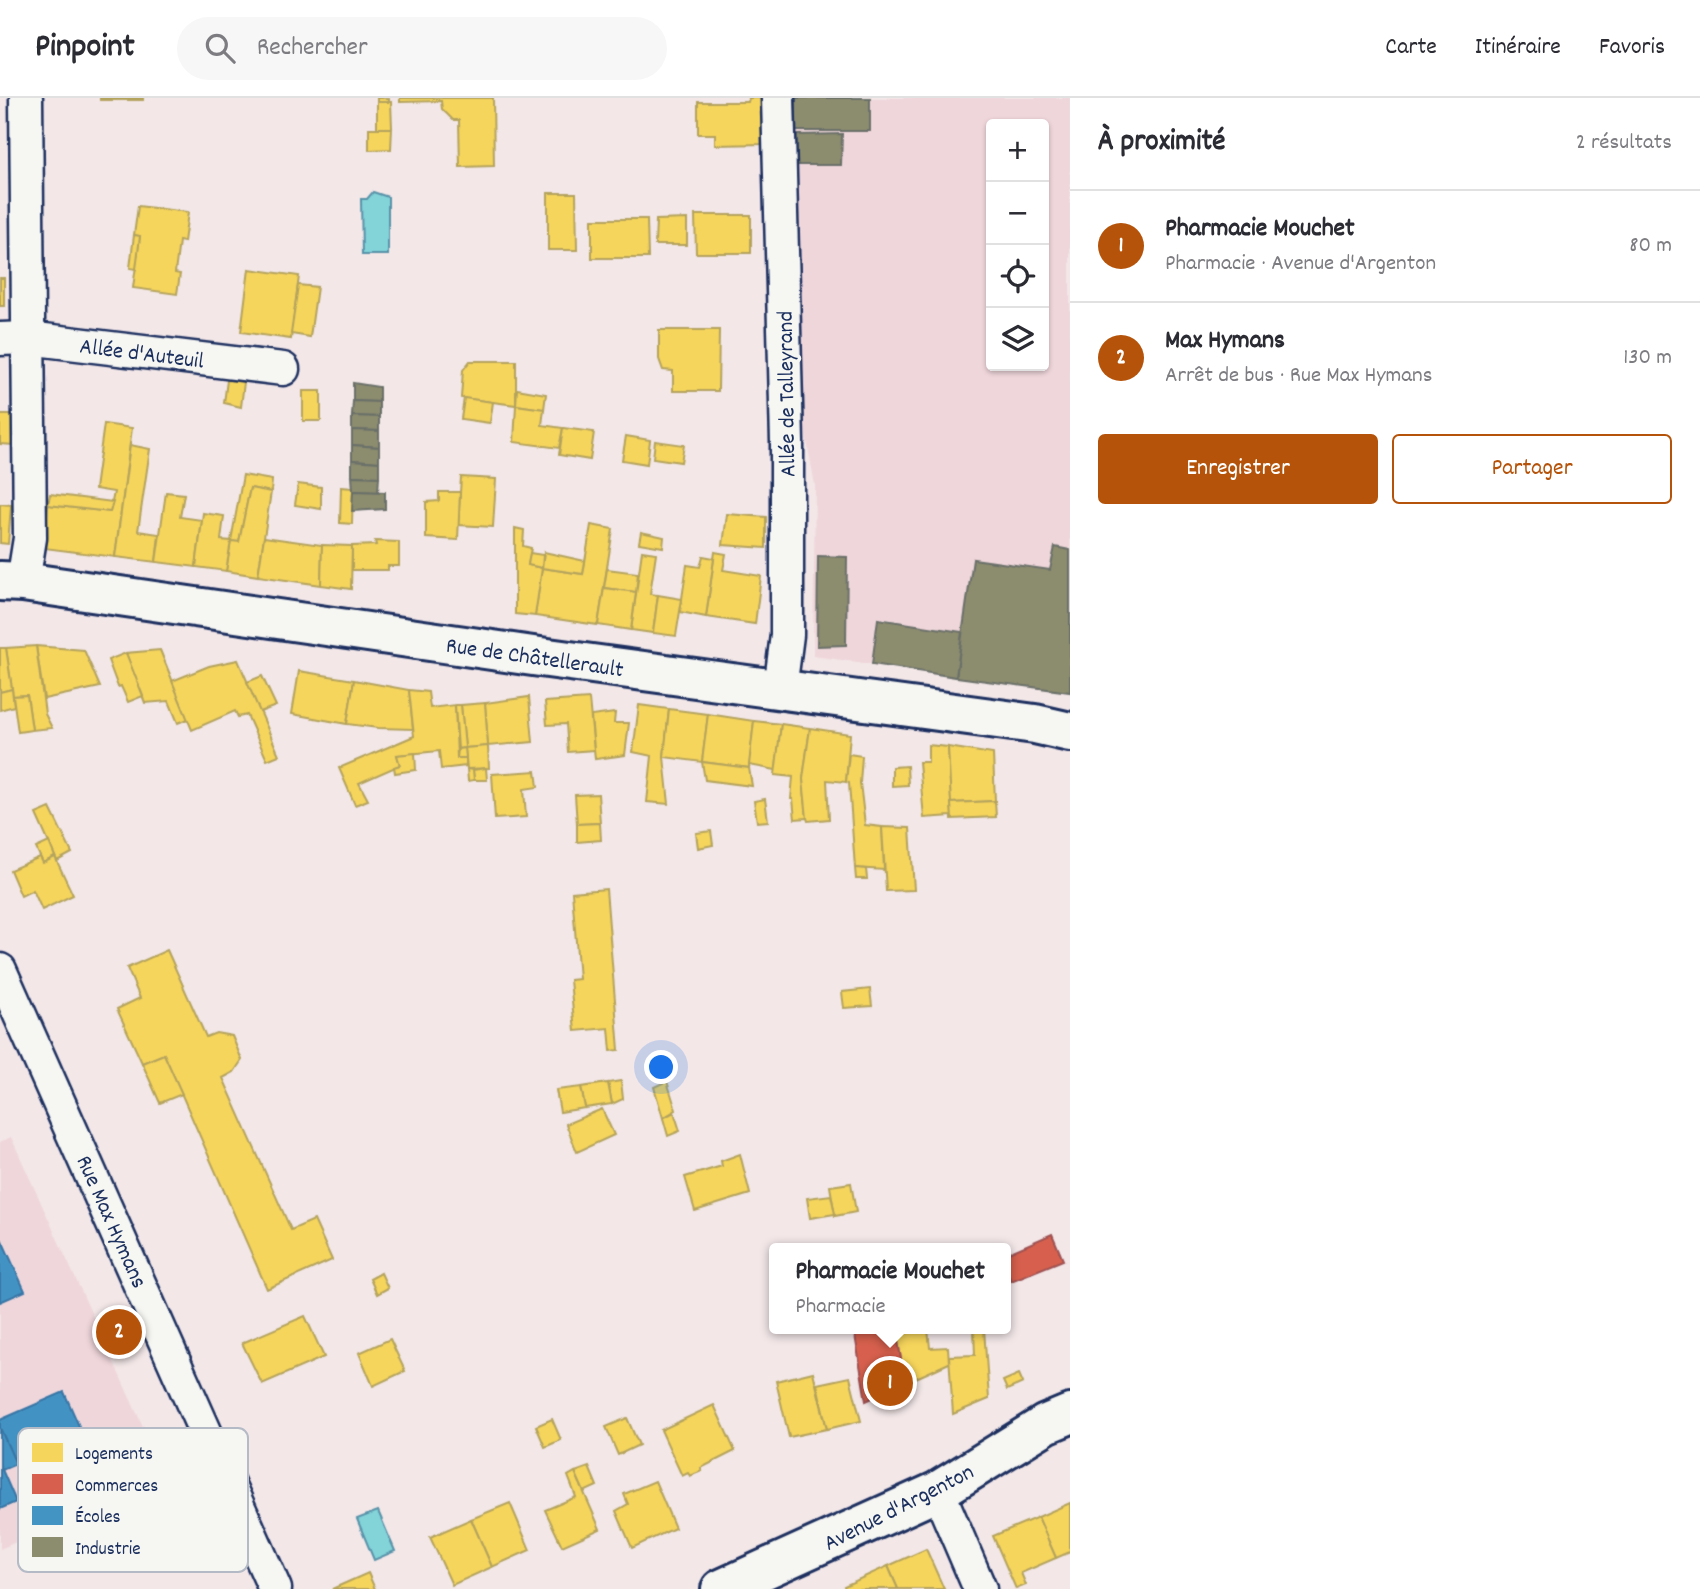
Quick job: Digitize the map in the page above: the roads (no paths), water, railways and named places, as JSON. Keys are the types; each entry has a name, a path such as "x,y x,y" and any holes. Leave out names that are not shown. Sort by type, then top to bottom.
{"main road":[{"name":"Rue de Châtellerault","path":"12,582 1035,724 1070,732"},
{"name":"Avenue d'Argenton","path":"721,1589 937,1491 1046,1424 1070,1414"}],"street":[{"path":"12,582 30,538 14,339 26,98"},
{"name":"Allée de Talleyrand","path":"778,98 787,442 787,635 780,689"},
{"name":"Allée d'Auteuil","path":"14,339 284,369"},
{"name":"Rue Max Hymans","path":"0,970 203,1428"},
{"path":"937,1491 980,1589"},
{"name":"Rue Max Hymans","path":"248,1528 275,1589"}],"water":[{"path":"373,192 388,197 388,255 362,255 361,199 367,199"},
{"path":"378,1511 395,1551 374,1560 357,1519"}],"place":[{"name":"Max Hymans","path":"119,1332"},
{"name":"Pharmacie Mouchet","path":"890,1383"}]}
